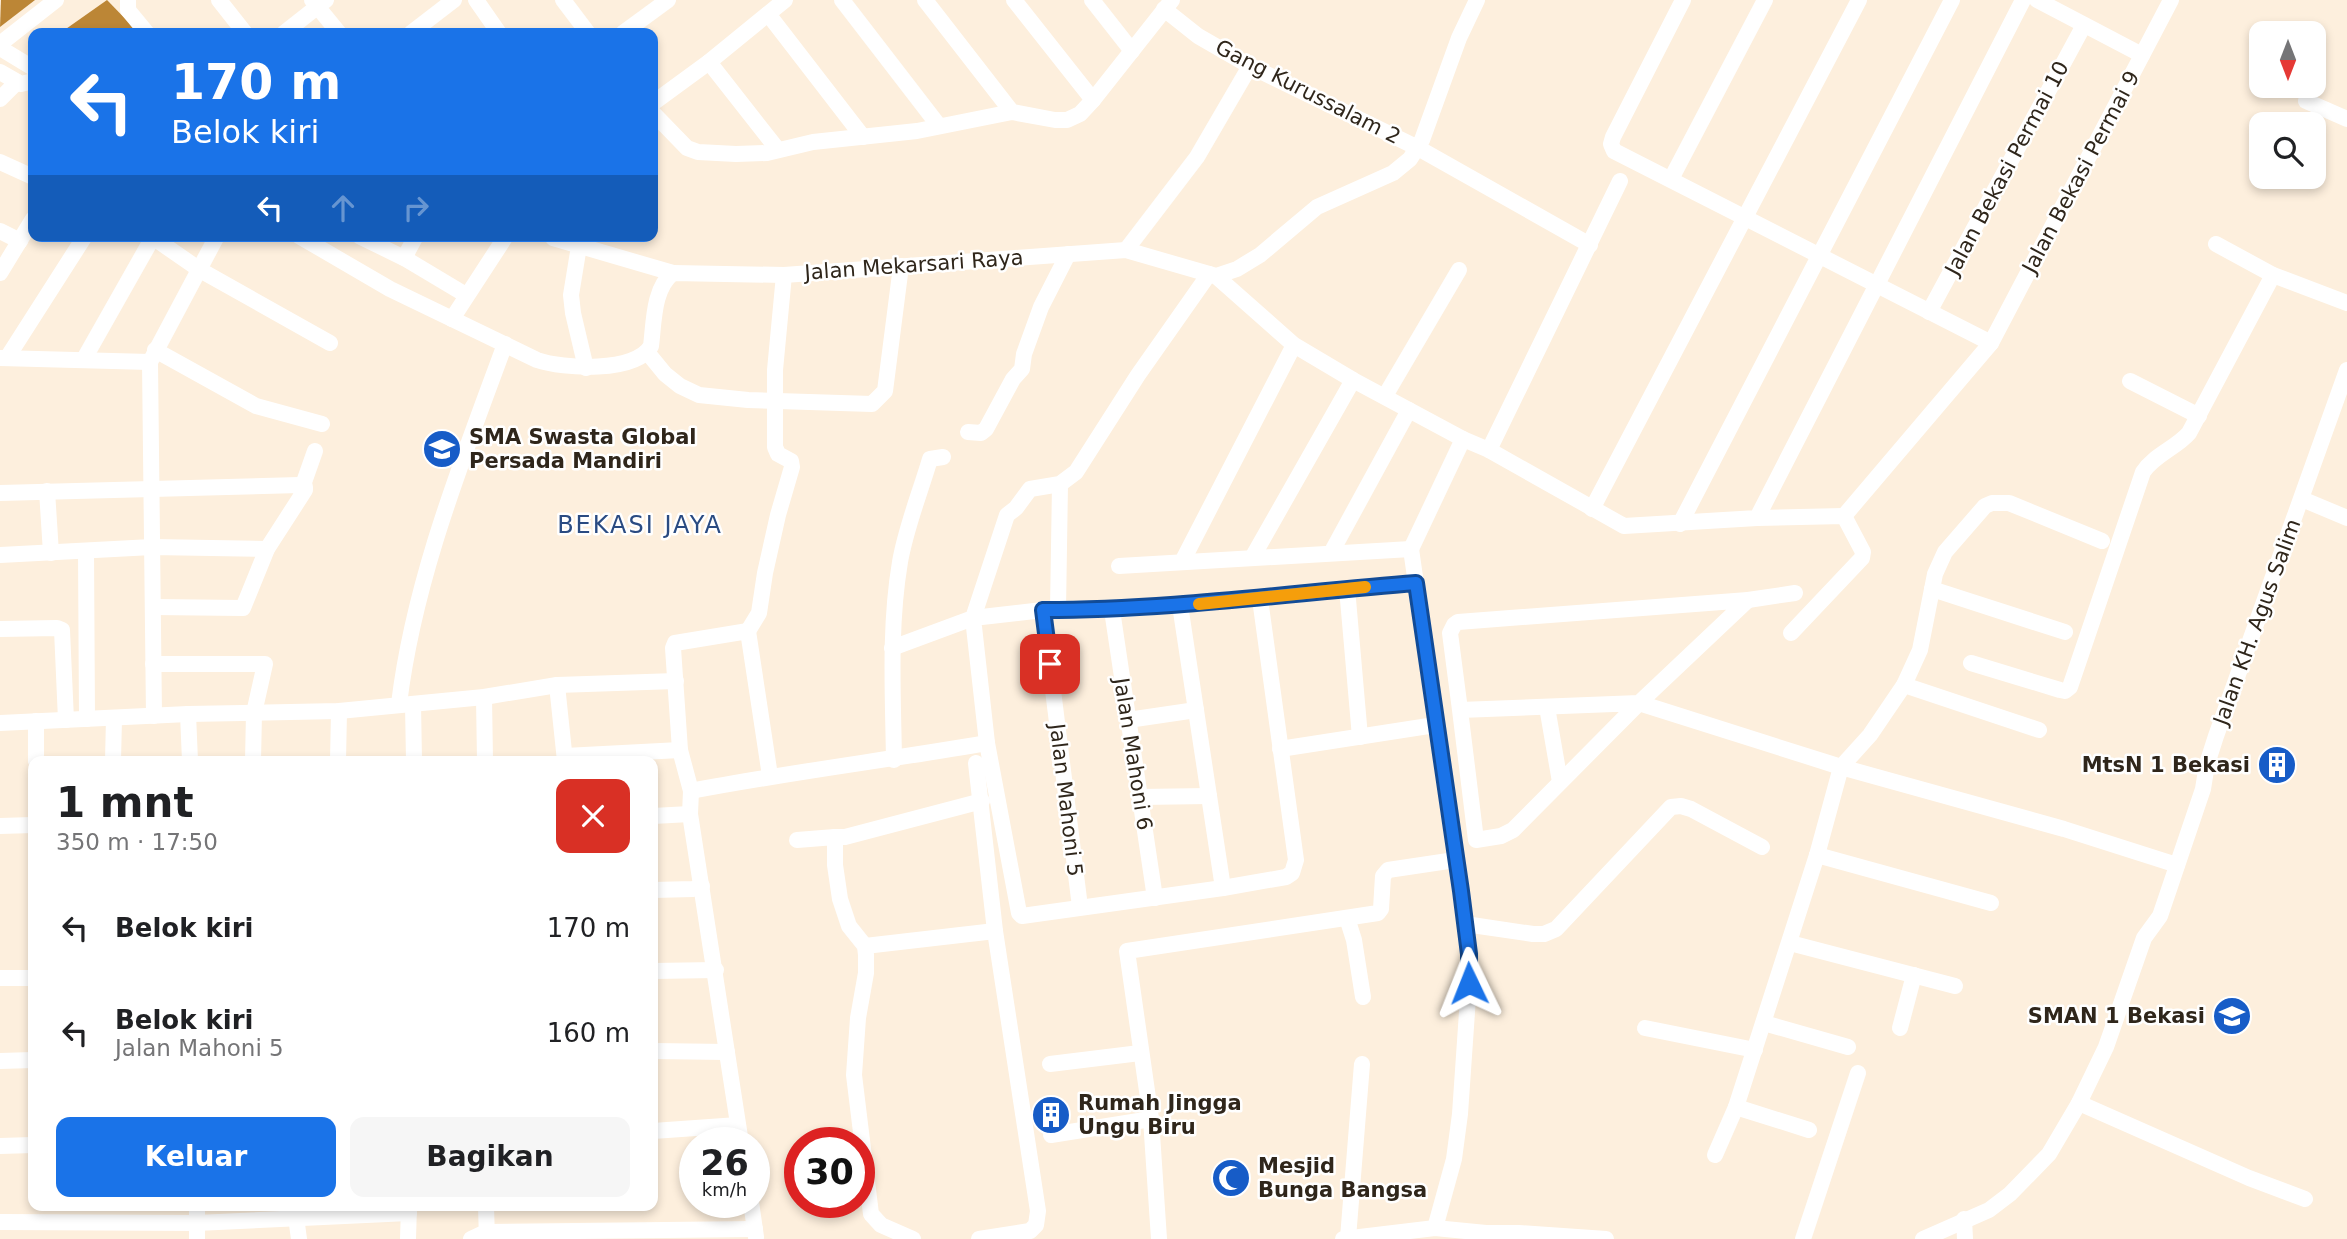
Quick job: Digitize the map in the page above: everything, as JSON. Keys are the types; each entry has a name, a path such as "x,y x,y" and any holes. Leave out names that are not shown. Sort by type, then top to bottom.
{"street":[{"path":"28,64 2,48 56,0"},
{"path":"128,0 128,10 144,28"},
{"path":"219,0 241,28"},
{"path":"418,28 454,0"},
{"path":"476,0 496,28"},
{"path":"564,0 584,28"},
{"path":"658,99 785,0"},
{"path":"842,0 939,126"},
{"path":"925,0 1012,112"},
{"path":"1014,0 1093,100"},
{"path":"1093,0 1132,51"},
{"path":"1260,599 1295,867 1292,873 1286,877 1155,898 1024,916 1019,913 987,744 973,618 1007,515 1016,508 1030,489 1060,484 1076,472 1138,375 1212,275 1237,269 1260,256 1317,207 1403,167 1418,148 1457,44 1477,0"},
{"path":"1682,0 1613,137 1611,144 1614,150 1991,343"},
{"path":"1671,180 1765,0"},
{"path":"1592,509 1859,0"},
{"path":"1680,524 1952,0"},
{"path":"1757,517 2022,0"},
{"path":"2037,0 2142,55"},
{"name":"Jalan Bekasi Permai 9","path":"1844,516 1991,343 2171,0"},
{"path":"630,28 665,1"},
{"path":"289,28 318,2 336,28"},
{"path":"658,119 687,148 698,152 736,154 939,126 1012,112 1067,120 1080,114 1093,100 1168,5"},
{"name":"Gang Kurussalam 2","path":"1168,5 1198,36 1250,66 1418,148 1590,245"},
{"path":"768,14 863,137"},
{"name":"Jalan Bekasi Permai 10","path":"1929,312 2084,25"},
{"path":"709,62 778,150"},
{"path":"1126,250 1197,157 1250,66"},
{"path":"0,99 16,79"},
{"path":"2306,102 2347,118"},
{"path":"0,162 28,175"},
{"path":"1489,450 1620,181"},
{"path":"0,273 28,227"},
{"path":"0,231 20,241"},
{"path":"4,358 81,242"},
{"path":"84,359 149,242"},
{"path":"159,242 200,270 330,343"},
{"path":"154,716 152,356 214,242"},
{"path":"309,242 390,289 452,320 548,363 586,368 636,358 647,352 651,346 658,297 667,277 673,273"},
{"path":"371,242 466,295"},
{"path":"404,258 413,242"},
{"path":"452,320 502,242"},
{"name":"Jalan Mekarsari Raya","path":"566,242 673,273 784,275 1126,250 1212,275"},
{"path":"2216,244 2273,275 2347,303"},
{"path":"579,246 572,295 573,313 586,368"},
{"path":"968,432 981,433 986,429 1013,379 1022,369 1024,354 1041,307 1068,254"},
{"path":"647,352 665,374 680,386 699,395 872,404 879,400 885,391 901,267"},
{"path":"1385,397 1459,270"},
{"path":"770,776 748,631 760,614 765,573 792,467 791,461 775,451 774,401 784,275"},
{"path":"1212,275 1294,345 1353,380 1463,439 1489,450 1627,527 1757,517 1844,516 1863,555 1791,633"},
{"path":"1971,663 2060,690 2068,690 2143,472 2151,462 2183,440 2199,416 2273,275"},
{"path":"413,756 406,704 406,654 431,557 505,344"},
{"path":"1182,562 1294,345"},
{"path":"4,358 152,356 257,407 322,424"},
{"name":"Jalan KH. Agus Salim","path":"1923,1239 1989,1210 2010,1194 2049,1154 2079,1103 2106,1047 2144,938 2160,916 2203,789 2216,736 2347,370"},
{"path":"1252,558 1353,380"},
{"path":"2130,381 2199,416"},
{"path":"1331,553 1409,410"},
{"path":"1435,1228 1454,1159 1462,1090 1469,983 1465,924 1411,549 1463,439"},
{"path":"152,607 243,608 268,549 305,490 303,485 315,451"},
{"path":"894,760 892,648 896,592 905,539 930,459 943,457"},
{"name":"Jalan Mahoni 5","path":"1060,484 1050,610 1080,907"},
{"path":"0,493 303,485"},
{"path":"47,491 51,553"},
{"path":"2302,499 2347,518"},
{"path":"1715,1155 1736,1107 1790,943 1841,767 1870,734 1904,685 1920,650 1935,574 1945,552 1985,506 1992,503 2009,503 2102,541"},
{"path":"0,555 152,547 268,549"},
{"path":"1119,566 1411,549"},
{"path":"86,551 87,719"},
{"path":"892,648 973,618 1050,610 1112,610 1260,599 1416,583"},
{"path":"1347,588 1360,737"},
{"path":"1932,589 2066,632"},
{"path":"1748,600 1639,703 1513,831 1476,840 1450,634 1458,622 1748,600 1795,593"},
{"path":"1180,605 1223,888"},
{"name":"Jalan Mahoni 6","path":"1112,610 1155,898"},
{"path":"0,629 62,630 66,720"},
{"path":"658,1131 738,1125 690,814 691,791 680,750 673,648 675,643 748,631"},
{"path":"153,664 265,664 254,713 253,756"},
{"path":"0,723 188,714 339,711 484,697 557,685 676,681"},
{"path":"557,685 565,756"},
{"path":"1904,685 2039,730"},
{"path":"484,697 485,756"},
{"path":"1460,710 1639,703 1841,767 2064,829 2177,865"},
{"path":"1547,707 1560,782"},
{"path":"1128,720 1196,710"},
{"path":"338,756 339,711"},
{"path":"188,714 190,756"},
{"path":"113,756 114,718"},
{"path":"36,721 36,756"},
{"path":"1280,749 1436,725"},
{"path":"691,791 770,776 894,760 987,744"},
{"path":"603,756 680,750"},
{"path":"976,763 995,931 1038,1211 1036,1225 1030,1231 979,1239"},
{"path":"1140,797 1209,796"},
{"path":"797,840 845,837 982,801"},
{"path":"1465,924 1533,934 1544,934 1556,929 1671,807 1691,809 1762,847"},
{"path":"658,816 690,814"},
{"path":"0,825 28,825"},
{"path":"835,837 835,865 840,899 849,926 865,946 866,972 858,1018 855,1075 871,1214 881,1225 914,1239"},
{"path":"1817,855 1991,903"},
{"path":"1159,1239 1151,1119 1127,951 1378,913 1381,909 1383,876 1388,870 1455,860"},
{"path":"658,890 693,889 702,886"},
{"path":"1347,918 1354,940 1363,997"},
{"path":"865,946 995,931"},
{"path":"1790,943 1955,986"},
{"path":"658,971 716,970"},
{"path":"1899,1028 1914,975"},
{"path":"0,978 28,978"},
{"path":"1764,1023 1848,1047"},
{"path":"1646,1028 1755,1050"},
{"path":"658,1051 727,1052"},
{"path":"1050,1064 1140,1053"},
{"path":"0,1061 28,1060"},
{"path":"1362,1064 1346,1239 1435,1228 1486,1236 1519,1233 1606,1239"},
{"path":"1803,1239 1857,1073"},
{"path":"2079,1103 2249,1178 2305,1199"},
{"path":"1736,1107 1809,1130"},
{"path":"1051,1135 1151,1119"},
{"path":"0,1146 28,1145"},
{"path":"197,1211 197,1231"},
{"path":"0,1222 197,1231 296,1217 381,1211"},
{"path":"408,1239 409,1211"},
{"path":"485,1211 481,1237 741,1231 756,1234"},
{"path":"296,1217 299,1239"},
{"path":"1964,1219 1965,1239"}],"shaded area":[{"path":"1,0 35,0 0,27"},
{"path":"107,0 134,28 67,28"}],"slow traffic":[{"path":"1199,604 1365,587"}],"place":[{"name":"SMA Swasta Global Persada Mandiri","path":"442,449"},
{"name":"MtsN 1 Bekasi","path":"2277,765"},
{"name":"SMAN 1 Bekasi","path":"2232,1016"},
{"name":"Rumah Jingga Ungu Biru","path":"1051,1115"},
{"name":"Mesjid Bunga Bangsa","path":"1231,1178"}],"district":[{"name":"BEKASI JAYA","path":"640,525"}],"route":[{"path":"1050,664 1043,610 1112,610 1260,599 1416,583 1461,891 1469,954 1469,983"}]}
